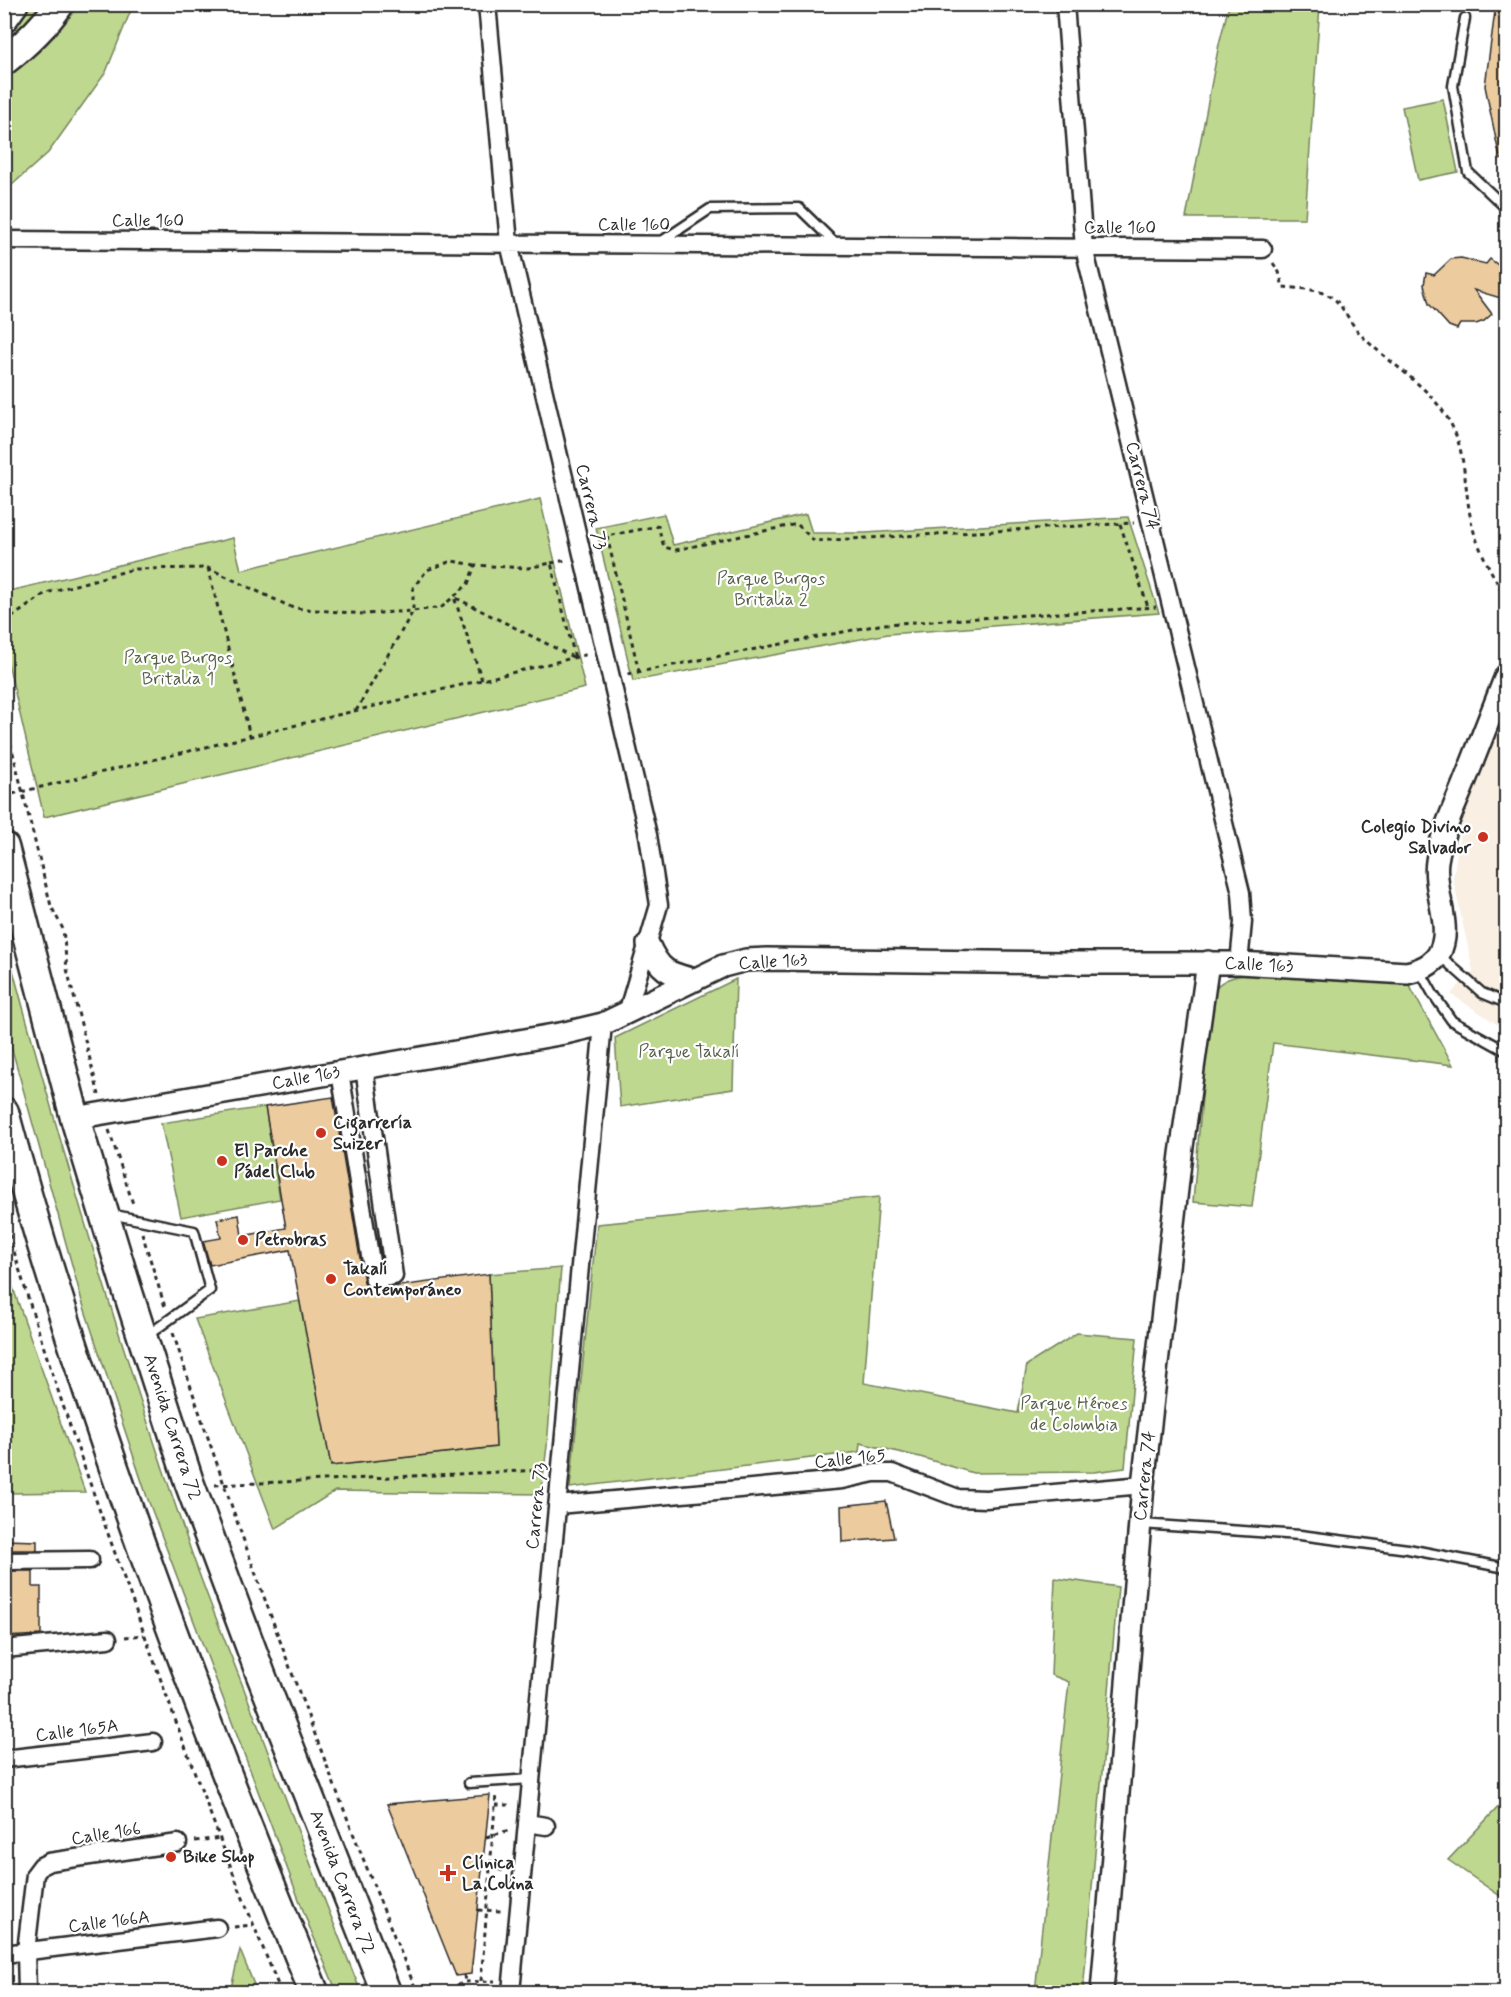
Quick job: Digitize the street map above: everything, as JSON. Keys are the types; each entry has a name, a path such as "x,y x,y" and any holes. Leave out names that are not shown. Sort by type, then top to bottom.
{"highway":[{"name":"Avenida Carrera 72","path":"4,847 75,1118 190,1486 261,1675 386,1992"},
{"path":"8,1125 116,1475 184,1665 314,1992"}],"main road":[{"path":"4,18 14,4"},
{"path":"4,61 28,42 60,4"}],"street":[{"name":"Carrera 73","path":"487,4 509,243 648,835 659,905 627,1013"},
{"name":"Carrera 74","path":"1065,4 1084,248 1241,893 1244,922 1239,963"},
{"name":"Calle 160","path":"4,240 1263,249"},
{"path":"1420,970 1431,964 1439,955 1444,942 1436,880 1437,862 1446,828 1506,676"},
{"path":"648,944 654,958 664,970 695,980"},
{"name":"Calle 163","path":"75,1118 565,1033 603,1024 723,966 746,960 1208,962 1407,973 1420,970"},
{"name":"Carrera 74","path":"1102,1992 1143,1485 1182,1143 1208,962"},
{"name":"Carrera 73","path":"506,1986 521,1826 531,1779 603,1024"},
{"path":"339,1072 374,1280 394,1276 364,1068"},
{"path":"349,1128 372,1123"},
{"path":"4,1174 8,1125"},
{"name":"Calle 165","path":"557,1506 842,1480 874,1473 892,1473 957,1498 986,1499 1143,1485"},
{"path":"4,1561 90,1560"},
{"path":"4,1649 108,1639"},
{"name":"Calle 165A","path":"4,1759 153,1742"},
{"path":"521,1826 546,1826"},
{"name":"Calle 166","path":"27,1951 35,1874 41,1866 49,1862 178,1842"},
{"name":"Calle 166A","path":"4,1954 217,1928"},
{"path":"27,1951 27,1992"}],"lane":[{"path":"1465,18 1453,86 1468,171 1506,207"},
{"path":"657,244 710,209 799,206 837,246"},
{"path":"1439,955 1482,993 1506,1003"},
{"path":"1420,970 1452,1021 1506,1051"},
{"path":"103,1212 194,1231 210,1290 143,1339"},
{"path":"1140,1524 1300,1535 1408,1549 1506,1568"},
{"path":"469,1783 531,1779"}],"path":[{"path":"1263,249 1279,272 1283,287 1330,295 1339,303 1363,337 1443,411 1457,437 1473,527 1488,565 1506,599"},
{"path":"639,672 607,536 658,526 664,547 676,550 797,524 814,541 1151,522"},
{"path":"1120,524 1148,607"},
{"path":"356,711 413,611 413,588 427,570 452,561 475,565 528,568 551,563 575,658"},
{"path":"4,623 46,593 134,569 208,568 293,608 364,614 413,611 442,606 468,584 475,565"},
{"path":"208,568 250,736"},
{"path":"454,597 575,658"},
{"path":"454,597 482,680"},
{"path":"611,677 884,624 1171,606"},
{"path":"4,796 605,651"},
{"path":"4,717 51,906 63,929 67,969 104,1112 169,1319 242,1540 365,1863 417,1992"},
{"path":"4,1217 25,1291 73,1436 166,1695 281,1992"},
{"path":"190,1486 561,1469"},
{"path":"481,1981 496,1794"},
{"path":"495,1804 517,1805"},
{"path":"486,1837 521,1826"},
{"path":"178,1842 220,1838"},
{"path":"490,1866 510,1874"},
{"path":"478,1910 507,1911"},
{"path":"464,1975 465,1982"},
{"path":"440,1992 465,1982 481,1981 506,1986"}],"shaded area":[{"name":"Colegio Divino Salvador","path":"1506,694 1506,1030 1451,994 1473,971 1453,878 1466,797"}],"green space":[{"path":"27,5 46,5 5,46 5,37"},
{"path":"71,5 133,5 106,72 48,153 5,191 4,69"},
{"path":"1229,5 1320,5 1305,218 1186,218 1219,44"},
{"path":"1443,99 1458,172 1418,180 1402,107"},
{"name":"Parque Burgos Britalia 1","path":"540,499 585,688 44,817 5,650 5,592 233,538 241,570"},
{"name":"Parque Burgos Britalia 2","path":"664,514 673,545 806,514 812,533 865,533 1128,517 1159,613 888,634 633,681 596,528"},
{"path":"4,937 91,1244 164,1472 205,1590 361,1992 337,1992 309,1926 147,1497 82,1301 5,1024"},
{"path":"1244,975 1408,983 1453,1065 1273,1043 1252,1207 1193,1202 1211,992 1226,980"},
{"name":"Parque Takalí","path":"736,979 733,1089 620,1107 615,1038"},
{"name":"El Parche Pádel Club","path":"265,1107 280,1199 181,1217 161,1123"},
{"name":"Parque Héroes de Colombia","path":"879,1197 864,1383 1018,1413 1027,1365 1077,1333 1137,1338 1125,1468 1094,1472 973,1473 920,1457 860,1443 859,1452 570,1488 597,1224"},
{"path":"6,1268 85,1492 5,1493"},
{"path":"561,1268 541,1494 335,1491 275,1529 195,1319 300,1301 331,1466 496,1447 489,1274"},
{"path":"1055,1578 1118,1587 1083,1992 1035,1992 1069,1682 1051,1675"},
{"path":"1506,1799 1506,1900 1448,1860"},
{"path":"240,1950 257,1992 230,1992"}],"building":[{"path":"1496,4 1506,4 1506,159 1500,159 1485,86"},
{"path":"1461,258 1486,264 1490,259 1498,265 1504,282 1504,299 1474,290 1492,314 1476,324 1460,324 1457,329 1449,326 1429,304 1424,285 1426,273 1434,275 1451,259"},
{"name":"Takalí Contemporáneo","path":"333,1097 364,1282 369,1290 489,1274 496,1447 331,1466 290,1250 210,1265 203,1241 221,1238 217,1219 239,1215 242,1236 286,1228 265,1107"},
{"path":"886,1501 894,1538 842,1542 841,1506"},
{"path":"4,1540 37,1541 37,1550 4,1550"},
{"path":"4,1571 33,1571 33,1587 41,1587 41,1635 4,1637"},
{"name":"Clínica La Colina","path":"490,1795 471,1974 456,1976 387,1804"}],"place":[{"name":"Colegio Divino Salvador","path":"1483,837"},
{"name":"Cigarrería Suizer","path":"321,1133"},
{"name":"El Parche Pádel Club","path":"222,1161"},
{"name":"Petrobras","path":"243,1240"},
{"name":"Takalí Contemporáneo","path":"331,1279"},
{"name":"Bike Shop","path":"171,1857"},
{"name":"Clínica La Colina","path":"448,1873"}]}
